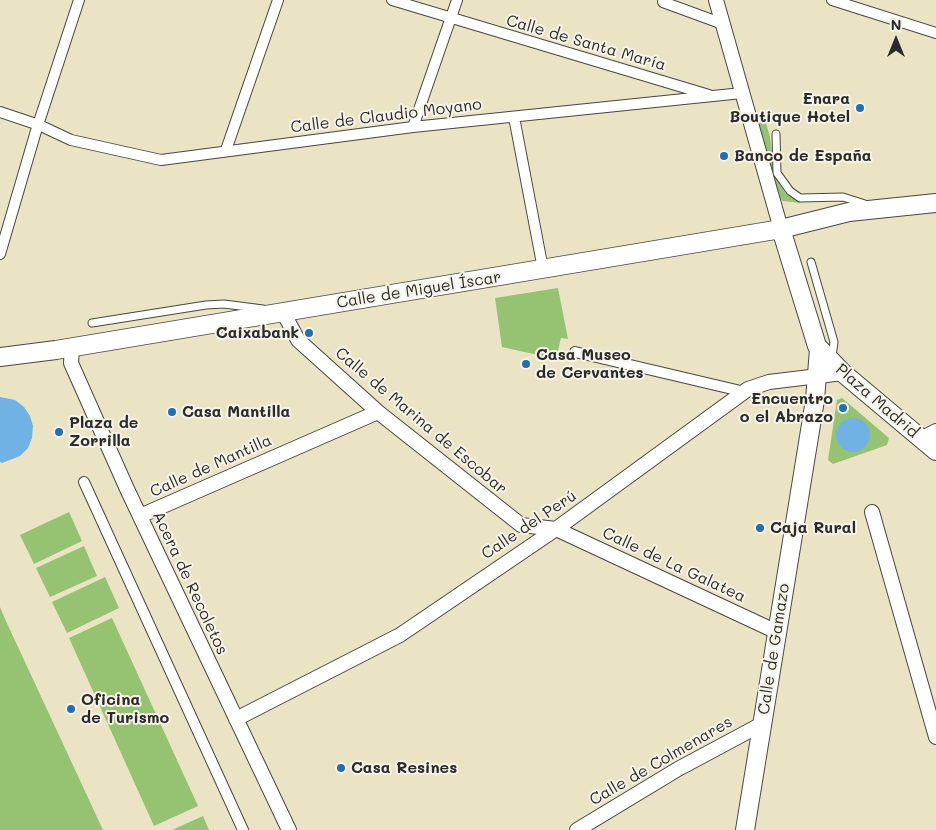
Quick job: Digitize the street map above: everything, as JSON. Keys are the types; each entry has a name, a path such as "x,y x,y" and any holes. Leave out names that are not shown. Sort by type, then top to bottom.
{"street":[{"path":"0,254 38,125 79,0"},
{"path":"226,150 278,0"},
{"name":"Calle de Santa María","path":"392,0 714,97"},
{"path":"413,127 457,0"},
{"path":"716,0 781,229"},
{"path":"832,0 936,32"},
{"path":"663,2 723,24"},
{"name":"Calle de Claudio Moyano","path":"0,112 38,125 71,140 156,160 413,127 742,94"},
{"path":"514,117 543,269"},
{"name":"Calle de Miguel Íscar","path":"64,349 781,229 828,216 936,203"},
{"name":"Plaza Madrid","path":"781,229 814,341 819,349 837,368 928,435 936,451"},
{"name":"Calle de Marina de Escobar","path":"283,312 298,340 378,412 521,525 556,529"},
{"path":"0,357 64,349"},
{"name":"Acera de Recoletos","path":"64,349 140,516 288,830"},
{"name":"Plaza Madrid","path":"803,468 817,376 819,349"},
{"path":"575,352 744,392"},
{"name":"Calle del Perú","path":"236,719 400,635 556,529 744,392 769,382 817,376 837,368"},
{"name":"Calle de Mantilla","path":"140,516 378,412"},
{"name":"Calle de Gamazo","path":"745,830 803,468"},
{"path":"84,482 243,830"},
{"path":"872,512 936,737"},
{"name":"Calle de La Galatea","path":"556,529 777,632"},
{"name":"Calle de Colmenares","path":"577,830 678,769 762,724"}],"lane":[{"path":"776,134 777,173 790,192 800,198 843,197 880,209"},
{"path":"811,262 834,342 837,368"},
{"path":"92,323 206,305 224,304 283,312"}],"green space":[{"path":"753,116 764,116 779,184 786,194 801,203 783,201 777,195"},
{"path":"558,288 568,339 561,338 556,359 502,347 495,298"},
{"path":"842,398 889,438 887,445 833,464 828,460 837,400"},
{"path":"69,512 82,541 34,564 20,535"},
{"path":"84,546 97,576 50,597 36,568"},
{"path":"105,577 119,608 67,633 52,602"},
{"path":"0,607 5,619 103,830 0,830"},
{"path":"112,618 198,806 154,826 69,638"},
{"path":"203,816 209,830 172,830"}],"water":[{"path":"0,397 15,400 24,407 30,416 33,426 32,438 28,448 20,456 2,463 0,462"},
{"path":"853,418 860,419 865,423 869,428 869,442 865,447 860,451 853,452 846,451 841,447 837,442 836,435 837,428 841,423 846,419"}],"place":[{"name":"Enara Boutique Hotel","path":"860,108"},
{"name":"Banco de España","path":"724,156"},
{"name":"Caixabank","path":"309,333"},
{"name":"Casa Museo de Cervantes","path":"526,364"},
{"name":"Encuentro o el Abrazo","path":"843,408"},
{"name":"Casa Mantilla","path":"172,412"},
{"name":"Plaza de Zorrilla","path":"59,432"},
{"name":"Caja Rural","path":"760,528"},
{"name":"Oficina de Turismo","path":"71,709"},
{"name":"Casa Resines","path":"341,768"}]}
